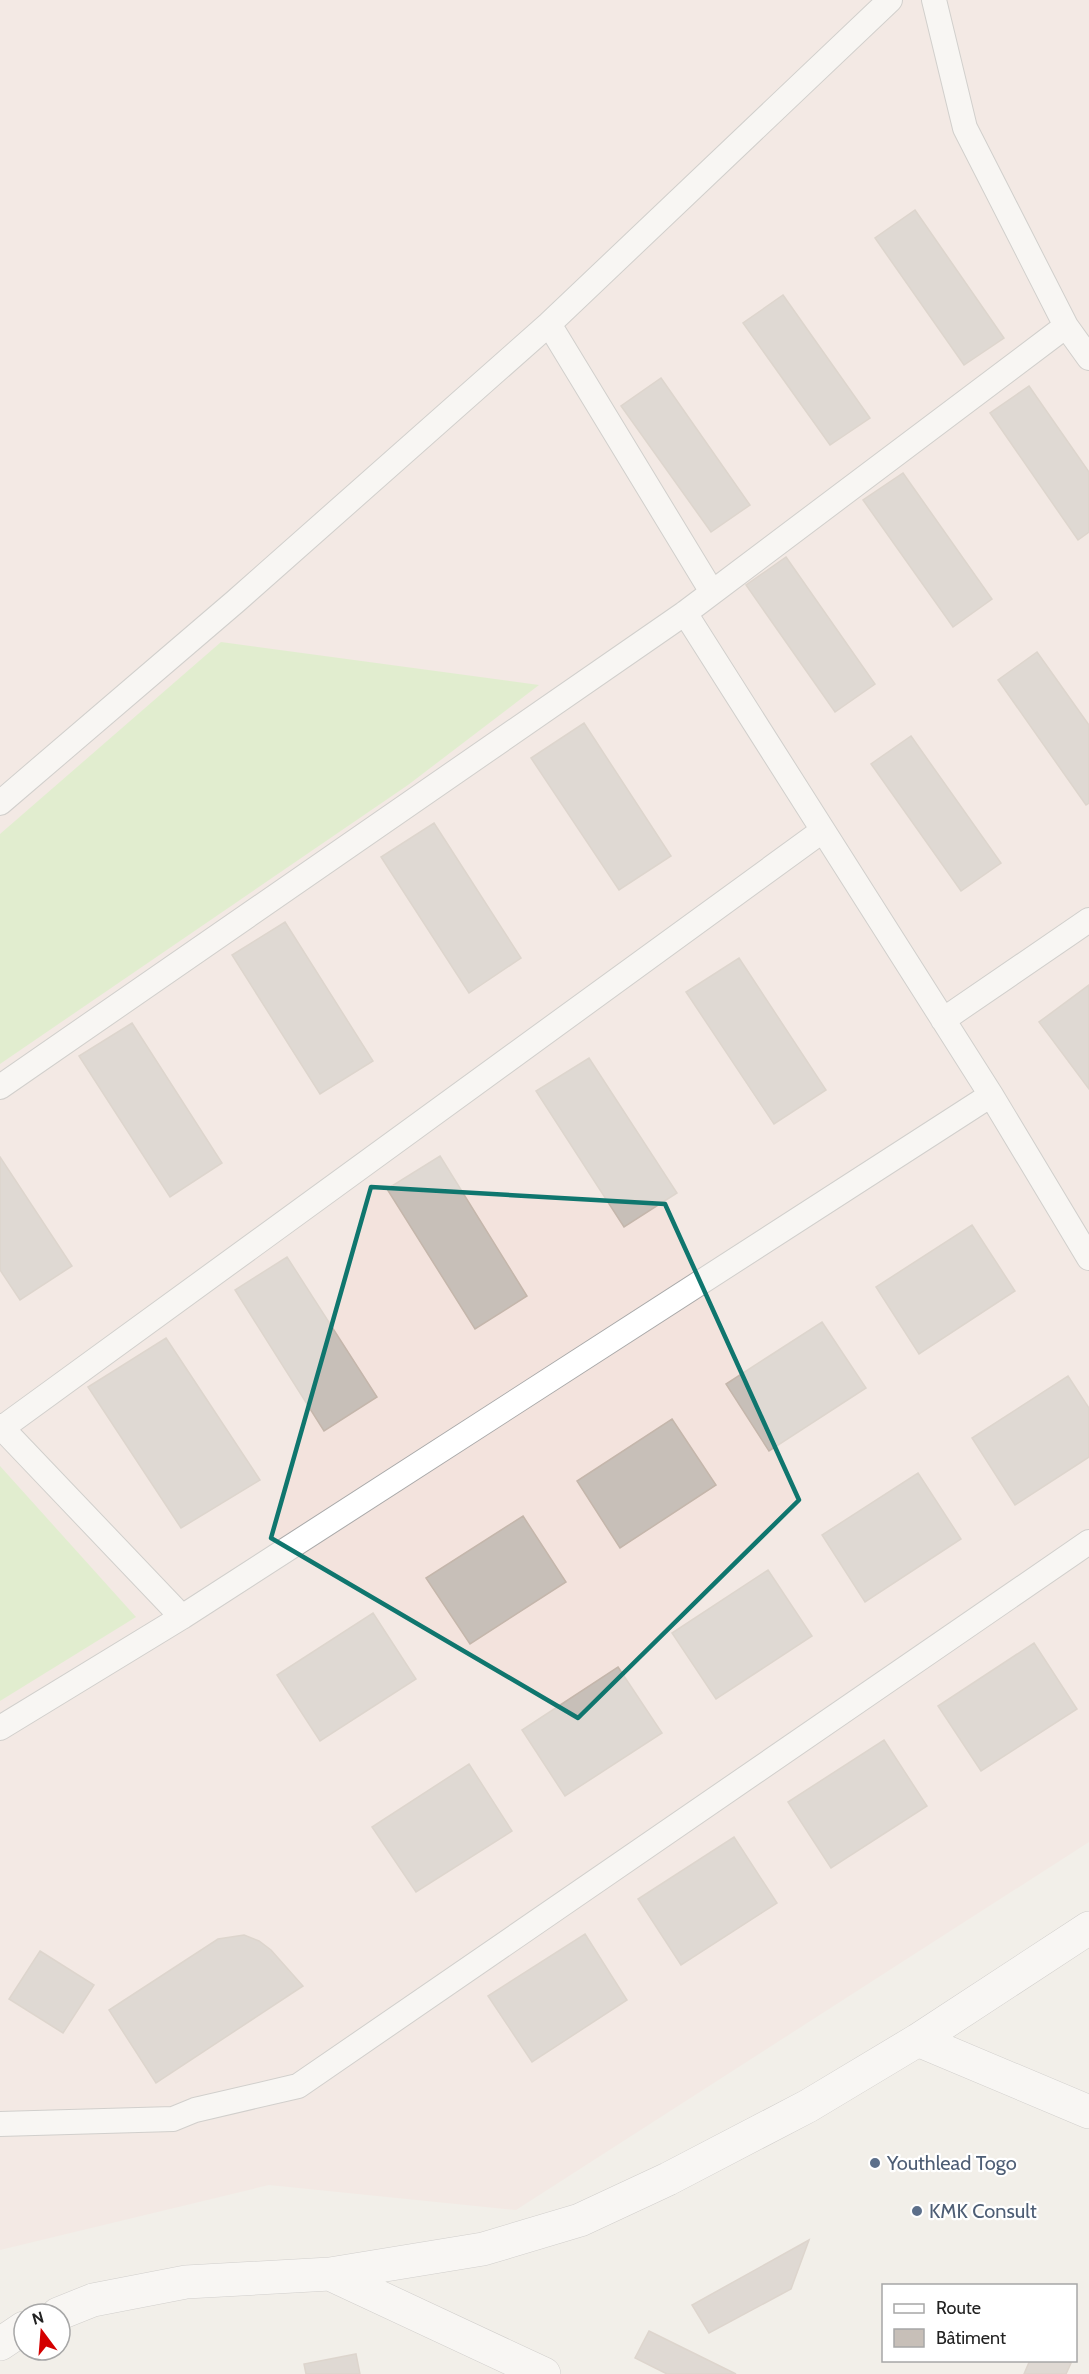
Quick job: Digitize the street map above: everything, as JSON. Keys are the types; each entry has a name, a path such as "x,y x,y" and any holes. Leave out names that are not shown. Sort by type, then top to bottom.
{"street":[{"path":"72,2308 93,2300 186,2282 330,2274 483,2249 580,2220 668,2179 808,2106 918,2040 1089,1928"},
{"path":"918,2040 1089,2112"},
{"path":"330,2274 544,2374"}],"lane":[{"path":"0,803 236,601 549,324 890,0"},
{"path":"934,0 965,128 1066,326 1089,358"},
{"path":"549,324 712,592"},
{"path":"0,1087 685,613 1066,326"},
{"path":"685,613 991,1095 1089,1258"},
{"path":"182,1617 1,1427 822,831"},
{"path":"943,1020 1089,920"},
{"path":"0,1728 182,1617 991,1095"},
{"path":"0,2124 173,2119 195,2110 298,2086 1089,1542"}],"highlighted area":[{"path":"371,1187 665,1204 799,1500 578,1718 271,1538"}],"shaded area":[{"path":"0,0 1089,0 1089,1842 516,2210 269,2185 0,2250"}],"green space":[{"path":"221,642 539,685 408,785 0,1064 0,834"},
{"path":"0,1466 136,1617 0,1701"}],"building":[{"path":"915,210 1004,338 964,365 875,238"},
{"path":"783,295 870,418 830,445 743,323"},
{"path":"661,378 750,505 711,532 621,406"},
{"path":"1029,386 1089,472 1089,532 1078,540 990,413"},
{"path":"903,473 992,599 953,627 863,500"},
{"path":"786,557 875,684 835,712 746,585"},
{"path":"1037,652 1089,725 1089,803 1086,805 998,680"},
{"path":"584,723 671,856 619,890 531,758"},
{"path":"911,736 1001,863 961,891 871,764"},
{"path":"434,823 521,958 469,993 381,857"},
{"path":"285,922 373,1061 320,1094 232,955"},
{"path":"739,958 826,1090 774,1124 686,992"},
{"path":"1089,985 1089,1089 1039,1022"},
{"path":"132,1023 222,1163 170,1197 79,1056"},
{"path":"589,1058 677,1193 624,1227 536,1091"},
{"path":"440,1156 527,1296 475,1329 387,1189"},
{"path":"0,1157 72,1266 20,1300 0,1270"},
{"path":"972,1225 1015,1291 919,1354 876,1287"},
{"path":"287,1257 377,1397 324,1431 235,1290"},
{"path":"822,1322 866,1388 769,1451 726,1384"},
{"path":"166,1338 260,1480 181,1528 88,1387"},
{"path":"1068,1376 1089,1408 1089,1457 1015,1505 972,1438"},
{"path":"672,1419 716,1485 620,1548 577,1481"},
{"path":"918,1473 961,1539 865,1602 822,1535"},
{"path":"523,1516 566,1582 470,1644 426,1578"},
{"path":"768,1570 812,1636 716,1699 672,1633"},
{"path":"373,1613 416,1679 320,1741 277,1675"},
{"path":"1034,1643 1077,1709 981,1771 938,1706"},
{"path":"618,1667 662,1733 565,1796 522,1730"},
{"path":"884,1740 927,1806 831,1868 788,1802"},
{"path":"469,1764 512,1831 416,1892 372,1827"},
{"path":"734,1837 777,1903 681,1965 638,1899"},
{"path":"585,1934 627,2000 532,2062 488,1996"},
{"path":"244,1935 259,1941 271,1950 303,1986 156,2083 109,2010 218,1939"},
{"path":"40,1951 94,1985 63,2033 9,1999"},
{"path":"809,2240 791,2289 709,2333 692,2305"},
{"path":"649,2331 736,2374 667,2374 635,2358"},
{"path":"356,2354 360,2374 306,2374 304,2364"},
{"path":"1029,2362 1071,2363 1066,2374 1024,2374"}],"place":[{"name":"Youthlead Togo","path":"875,2163"},
{"name":"KMK Consult","path":"917,2211"}]}
